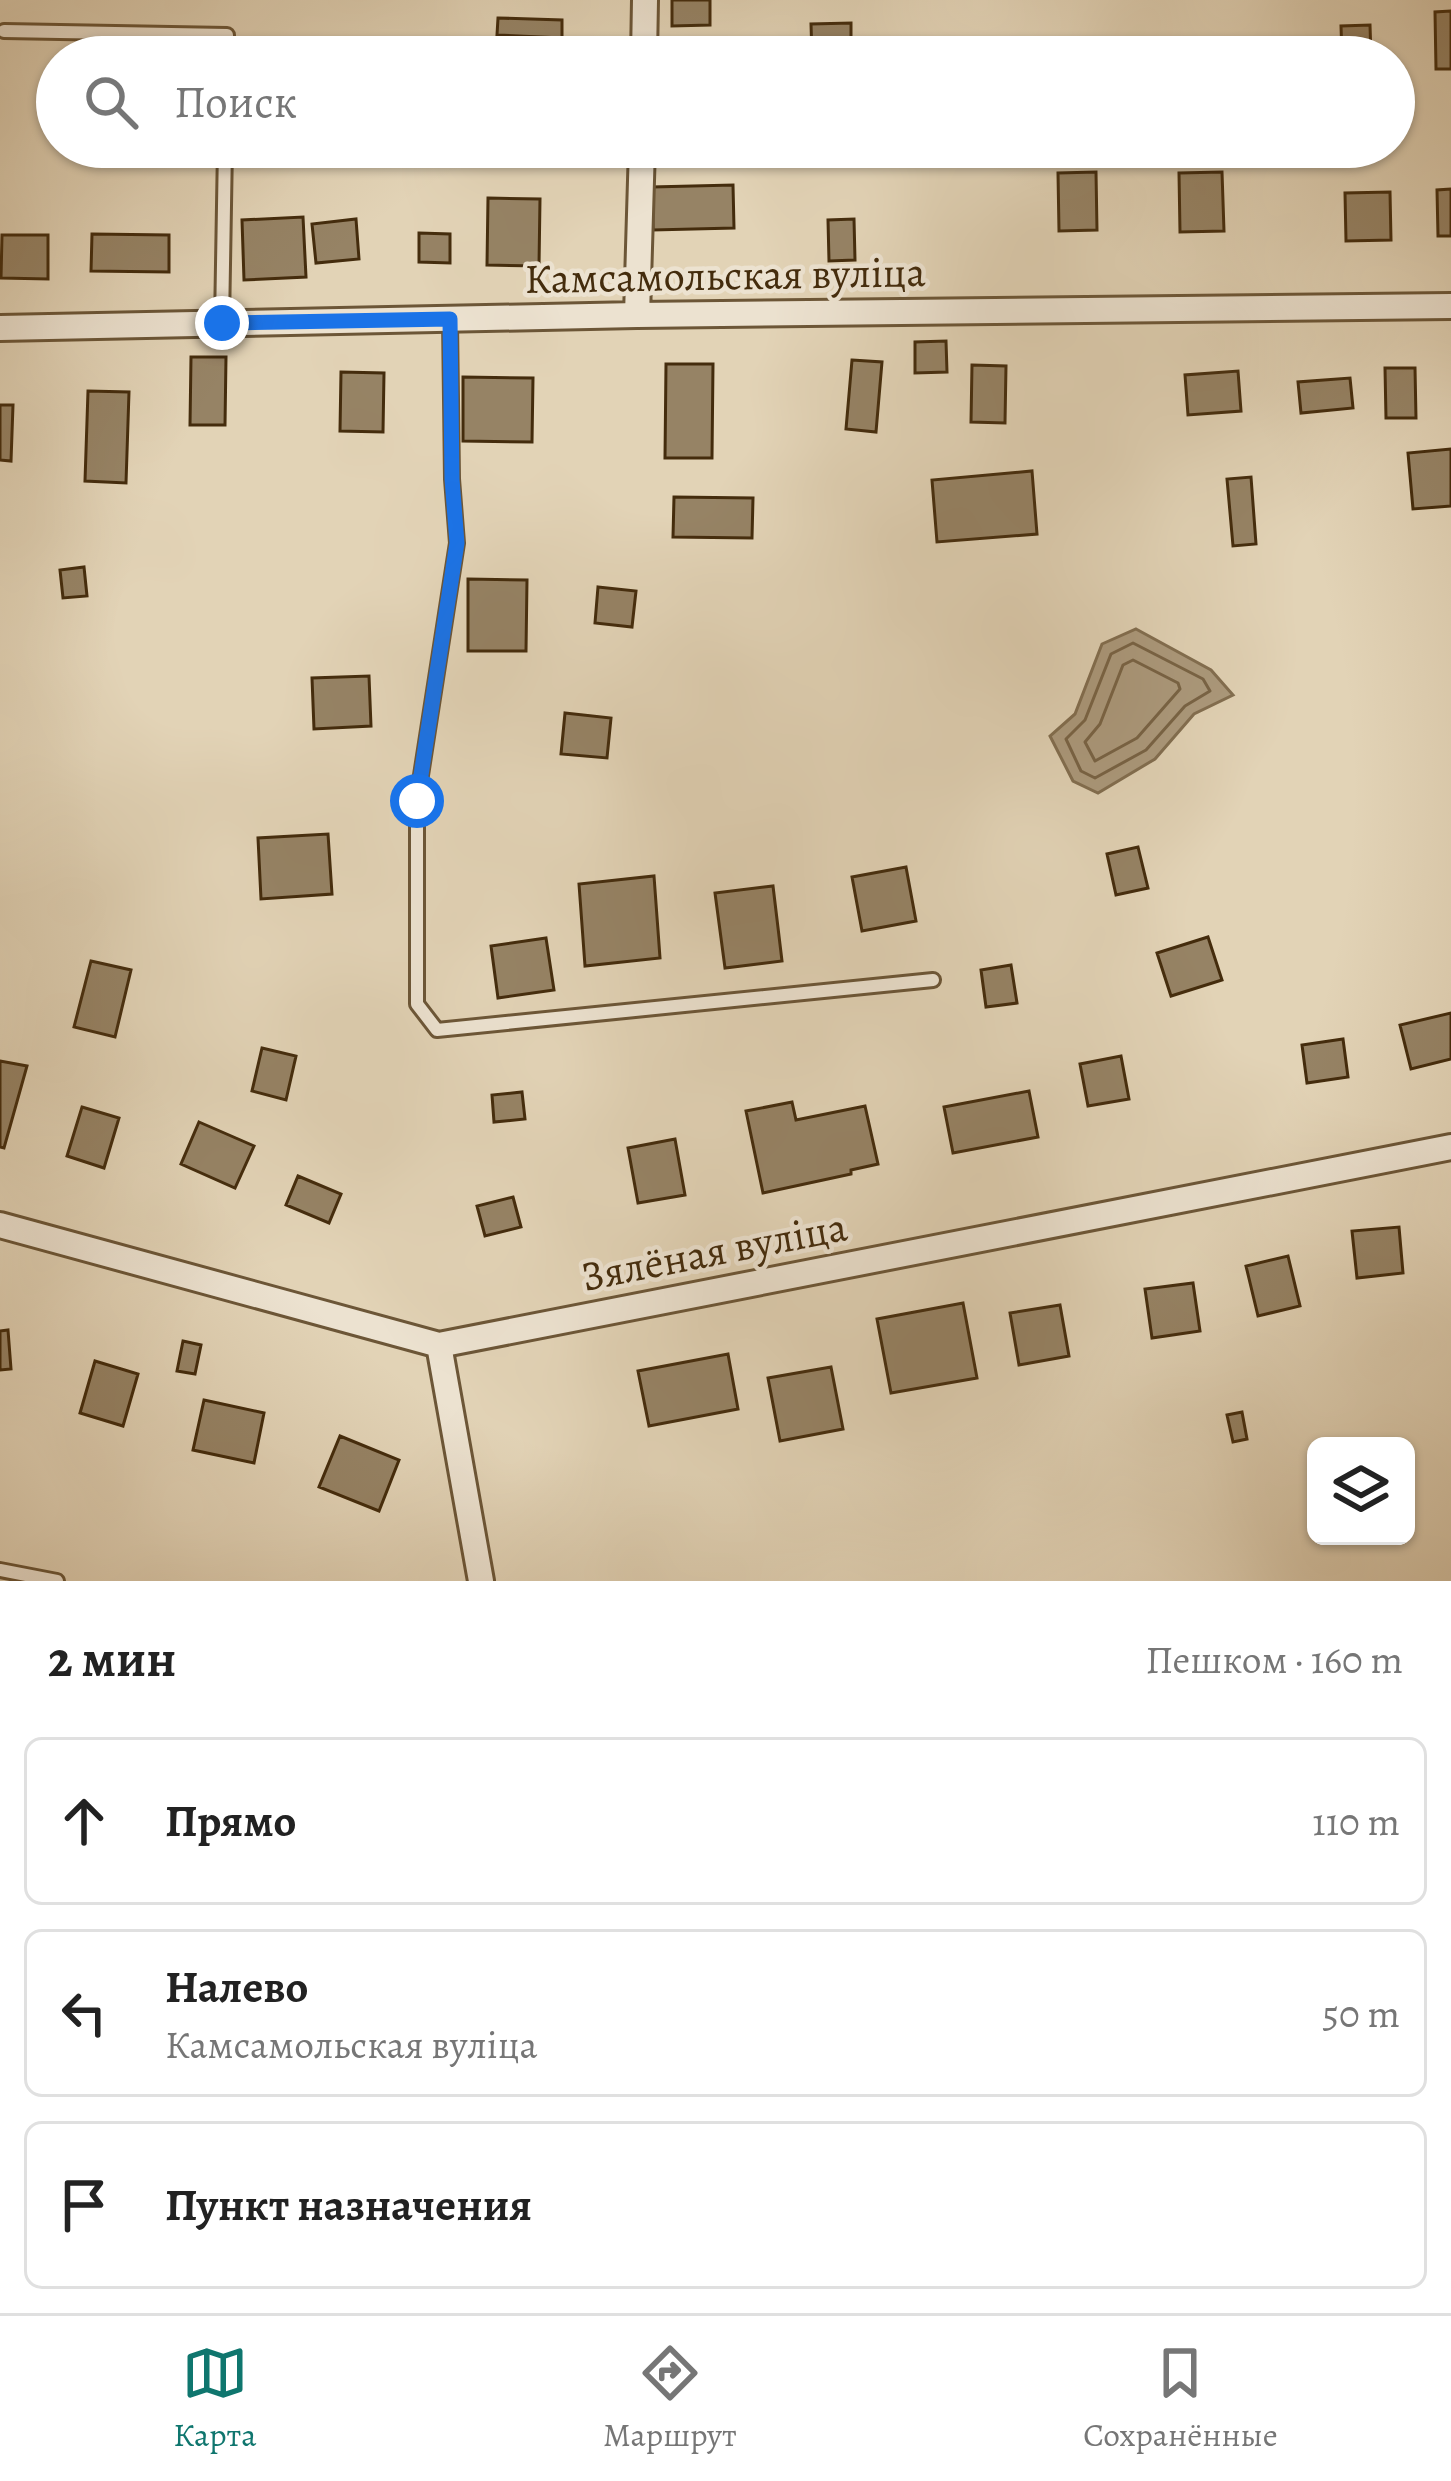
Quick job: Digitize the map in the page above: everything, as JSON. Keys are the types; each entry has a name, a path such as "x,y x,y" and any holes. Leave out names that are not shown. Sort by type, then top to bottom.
{"street":[{"path":"644,36 645,0"},
{"path":"638,315 642,168"},
{"name":"Камсамольская вуліца","path":"0,328 1451,306"},
{"name":"Зялёная вуліца","path":"0,1225 440,1345 1451,1148"},
{"path":"440,1345 481,1581"}],"lane":[{"path":"4,31 227,36"},
{"path":"222,323 225,168"},
{"path":"450,319 457,543 417,801 417,1004 437,1030 933,980"},
{"path":"0,1570 57,1581"}],"water":[{"path":"1136,629 1211,670 1233,695 1194,714 1155,759 1098,793 1073,781 1050,736 1075,714 1102,644"}],"building":[{"path":"672,0 710,0 710,25 672,26"},
{"path":"1451,11 1451,69 1436,69 1435,12"},
{"path":"498,18 562,20 562,36 497,35"},
{"path":"851,23 851,36 811,36 811,24"},
{"path":"1370,25 1370,36 1341,36 1341,26"},
{"path":"1096,172 1097,230 1059,231 1058,173"},
{"path":"1222,172 1224,231 1180,232 1179,173"},
{"path":"733,185 734,228 653,230 652,187"},
{"path":"1451,189 1451,236 1438,236 1437,190"},
{"path":"1390,192 1391,240 1346,241 1345,193"},
{"path":"488,198 540,199 539,266 487,265"},
{"path":"303,217 306,277 244,280 242,220"},
{"path":"356,219 359,259 316,263 312,224"},
{"path":"854,219 855,260 829,261 828,220"},
{"path":"419,233 450,234 450,263 419,262"},
{"path":"92,234 169,235 169,272 91,271"},
{"path":"2,235 48,235 48,279 1,278"},
{"path":"946,341 947,372 915,373 915,342"},
{"path":"191,357 226,357 225,425 190,425"},
{"path":"852,360 882,362 876,432 846,429"},
{"path":"666,364 713,364 712,458 665,458"},
{"path":"972,365 1006,366 1005,423 971,422"},
{"path":"1385,368 1415,368 1416,418 1386,418"},
{"path":"1238,371 1241,411 1188,415 1185,375"},
{"path":"341,372 384,373 383,432 340,431"},
{"path":"463,377 533,378 532,442 463,441"},
{"path":"1350,378 1353,408 1301,413 1298,382"},
{"path":"88,391 129,392 126,483 85,481"},
{"path":"0,405 13,405 11,461 0,460"},
{"path":"1451,449 1451,506 1413,509 1408,453"},
{"path":"1032,471 1037,534 937,542 932,480"},
{"path":"1251,477 1256,544 1233,546 1227,479"},
{"path":"674,497 753,498 752,538 673,537"},
{"path":"84,567 87,596 63,598 60,570"},
{"path":"468,579 527,580 526,651 468,651"},
{"path":"598,587 636,591 632,627 595,623"},
{"path":"369,676 371,726 314,729 312,678"},
{"path":"565,713 611,718 607,758 561,754"},
{"path":"328,834 332,894 261,899 258,838"},
{"path":"1138,847 1148,888 1116,895 1107,854"},
{"path":"906,867 916,921 862,931 852,877"},
{"path":"654,876 660,958 585,966 579,884"},
{"path":"773,886 782,961 725,968 715,893"},
{"path":"1208,937 1222,980 1171,996 1157,953"},
{"path":"546,938 554,990 498,998 491,946"},
{"path":"91,961 131,970 115,1037 74,1027"},
{"path":"1011,965 1017,1003 986,1007 981,970"},
{"path":"1451,1013 1451,1059 1411,1069 1400,1025"},
{"path":"1343,1039 1348,1077 1307,1083 1302,1045"},
{"path":"262,1048 296,1056 286,1100 252,1091"},
{"path":"1121,1056 1129,1099 1088,1106 1080,1064"},
{"path":"0,1061 27,1066 4,1148 0,1147"},
{"path":"1029,1091 1038,1137 953,1153 944,1107"},
{"path":"522,1092 525,1119 494,1122 492,1095"},
{"path":"792,1102 796,1120 865,1106 878,1164 763,1193 746,1111"},
{"path":"82,1107 119,1118 104,1168 67,1156"},
{"path":"199,1122 254,1146 235,1188 181,1164"},
{"path":"675,1139 685,1195 638,1203 628,1148"},
{"path":"298,1176 341,1194 329,1223 286,1205"},
{"path":"513,1197 521,1227 485,1236 477,1206"},
{"path":"1399,1227 1403,1273 1357,1278 1352,1231"},
{"path":"1288,1256 1300,1306 1258,1316 1246,1266"},
{"path":"1193,1283 1200,1331 1152,1338 1145,1289"},
{"path":"963,1303 977,1378 891,1393 877,1319"},
{"path":"1060,1305 1069,1356 1019,1365 1010,1313"},
{"path":"8,1330 11,1369 0,1370 0,1331"},
{"path":"183,1341 201,1345 195,1374 177,1371"},
{"path":"728,1354 738,1409 649,1426 638,1371"},
{"path":"95,1361 138,1374 123,1426 80,1413"},
{"path":"831,1367 843,1429 780,1441 768,1378"},
{"path":"204,1400 264,1413 254,1463 193,1450"},
{"path":"1242,1412 1247,1439 1233,1442 1227,1415"},
{"path":"340,1436 399,1460 379,1511 319,1487"}],"route":[{"path":"222,323 450,319 457,543 417,801"}]}
